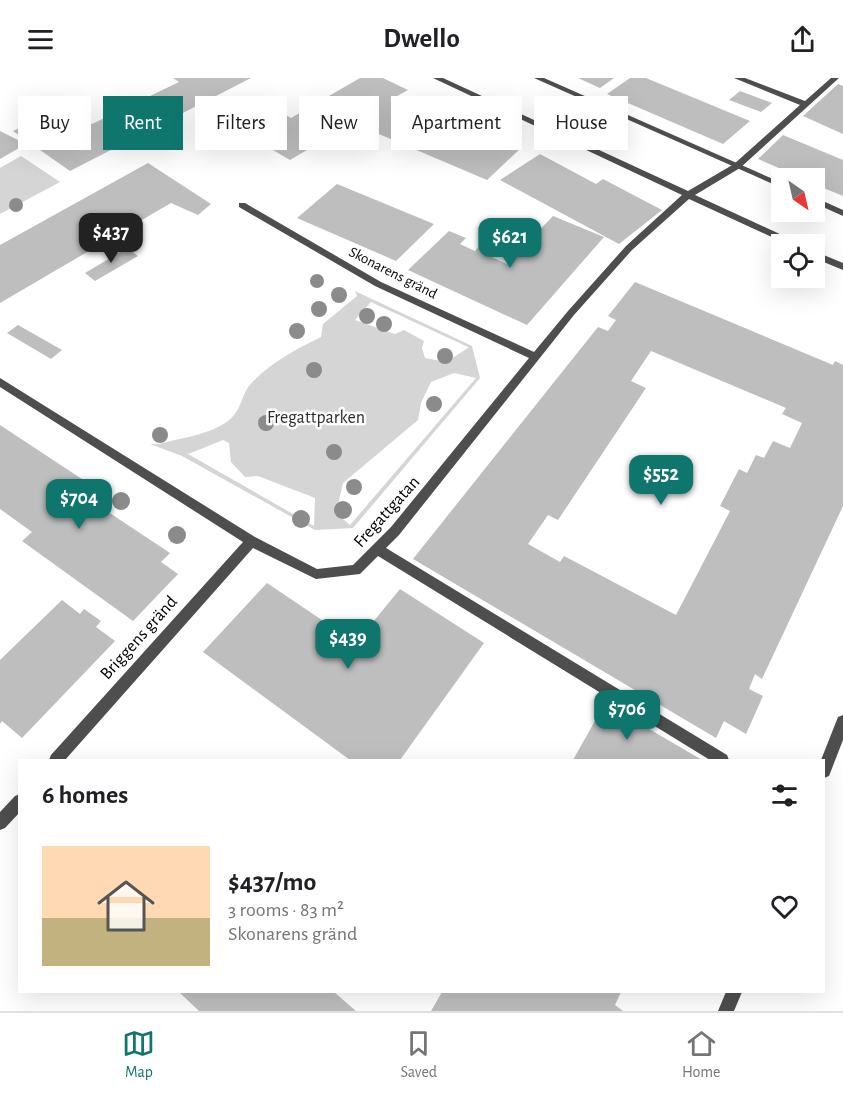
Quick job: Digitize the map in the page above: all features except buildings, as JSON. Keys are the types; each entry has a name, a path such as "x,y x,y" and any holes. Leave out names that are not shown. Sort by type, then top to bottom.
{"street":[{"path":"437,78 772,234"},
{"path":"538,78 771,181"},
{"path":"738,78 805,104"},
{"name":"Fregattgatan","path":"0,382 251,541 316,574 356,570 395,531 571,313 629,248 688,195 737,166 834,78"},
{"name":"Skonarens gränd","path":"242,205 378,284 536,357"},
{"path":"825,205 843,213"},
{"path":"825,259 843,267"},
{"name":"Briggens gränd","path":"57,759 251,541"},
{"path":"378,549 720,759"},
{"path":"825,769 843,725"},
{"path":"0,823 18,803"},
{"path":"726,1011 734,993"}],"green space":[{"path":"21,156 60,182 0,214 0,168"},
{"name":"Fregattparken","path":"355,291 472,346 480,378 353,528 315,530 182,456 150,444 195,436 228,421 239,408 246,390 265,370 321,337 323,324 357,296","holes":["371,302 468,347 468,348 446,362 425,358 422,348 424,341 404,330 395,334 355,320","454,373 476,378 350,525 336,513 343,483 418,420 421,403 431,382","223,440 229,443 231,462 245,477 258,476 315,498 314,526 188,454"]}]}
